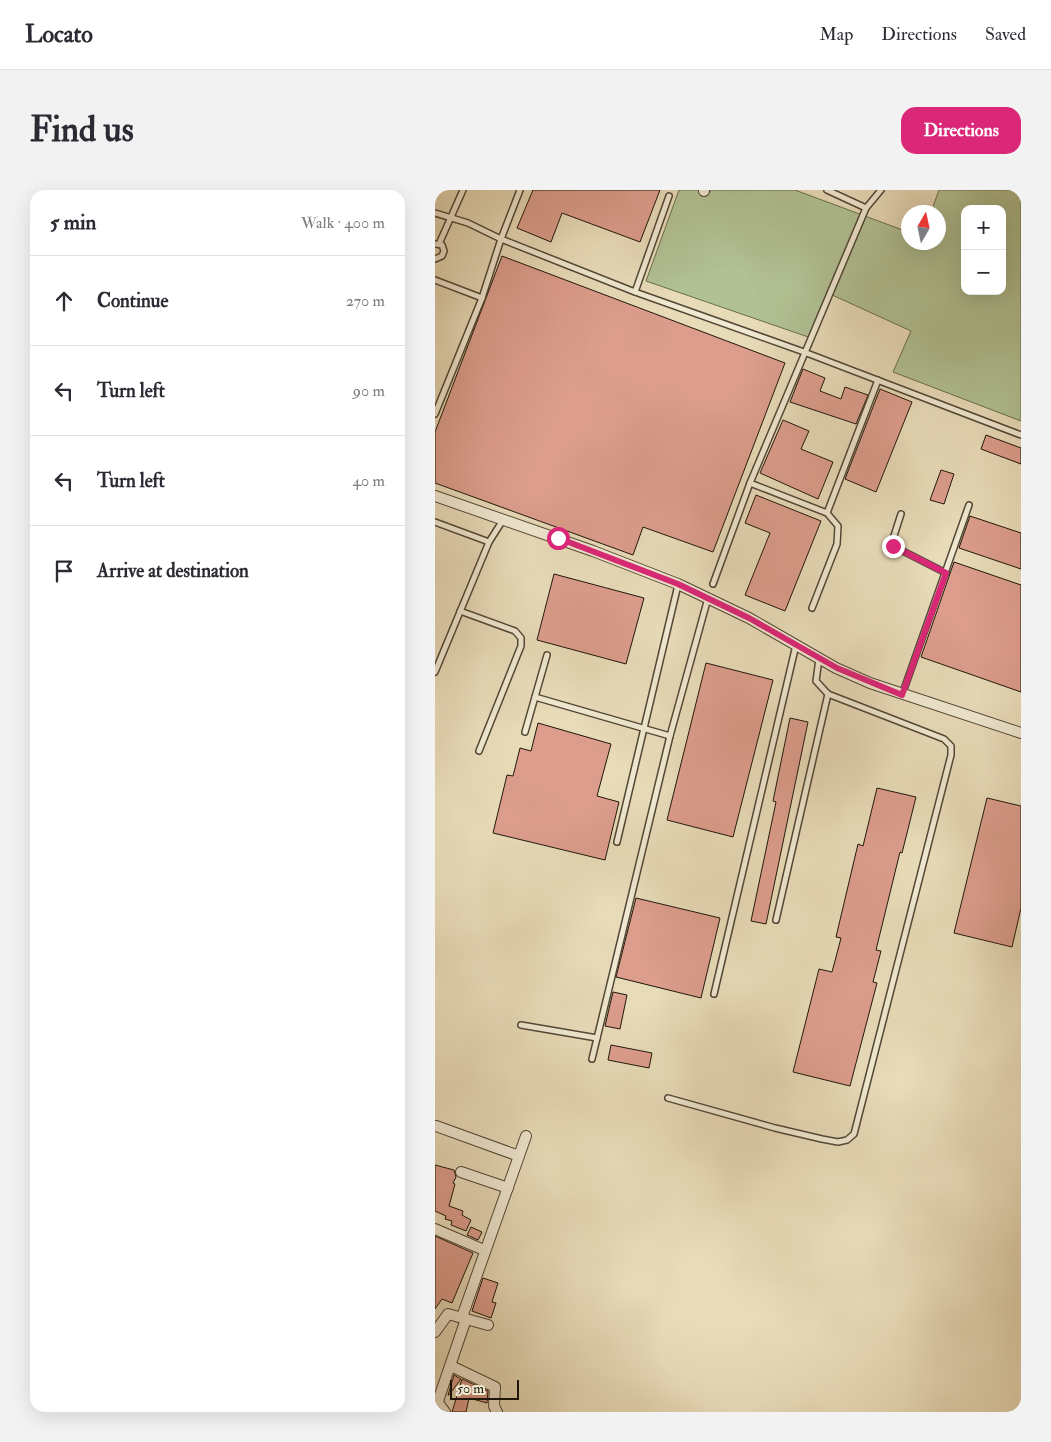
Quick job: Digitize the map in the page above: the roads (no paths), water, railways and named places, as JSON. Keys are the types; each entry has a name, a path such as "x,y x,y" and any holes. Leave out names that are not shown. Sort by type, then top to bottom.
{"street":[{"path":"435,496 593,551 678,584 709,598 796,644 819,659 870,683 1021,733"},
{"path":"436,1126 519,1156"},
{"path":"445,1412 438,1403 451,1366 484,1250 508,1188 525,1136"},
{"path":"461,1172 508,1188"},
{"path":"435,1229 484,1250"},
{"path":"435,1332 446,1314 488,1325"},
{"path":"451,1366 495,1387 494,1406 497,1412"}],"lane":[{"path":"435,259 440,258 444,254 444,248 437,244 452,218 463,190"},
{"path":"435,414 482,298 501,239 521,190"},
{"path":"827,190 866,208"},
{"path":"713,584 750,483 804,352 866,208 881,190"},
{"path":"635,292 669,196"},
{"path":"435,213 452,218 635,292 804,352 1021,435"},
{"path":"435,280 482,298"},
{"path":"827,513 878,380"},
{"path":"750,483 827,513 838,526 837,544 812,608"},
{"path":"902,695 969,505"},
{"path":"901,514 891,545 946,573"},
{"path":"435,672 489,542 503,520"},
{"path":"435,522 489,542"},
{"path":"617,842 678,584"},
{"path":"592,1059 670,736 709,598"},
{"path":"460,611 515,631 521,638 521,646 479,751"},
{"path":"714,994 796,644"},
{"path":"525,732 547,655"},
{"path":"668,1098 821,1139 839,1142 847,1140 854,1134 949,765 951,746 944,740 828,694 816,681 819,659"},
{"path":"776,920 828,694"},
{"path":"535,697 670,736"},
{"path":"521,1025 597,1038"}]}
